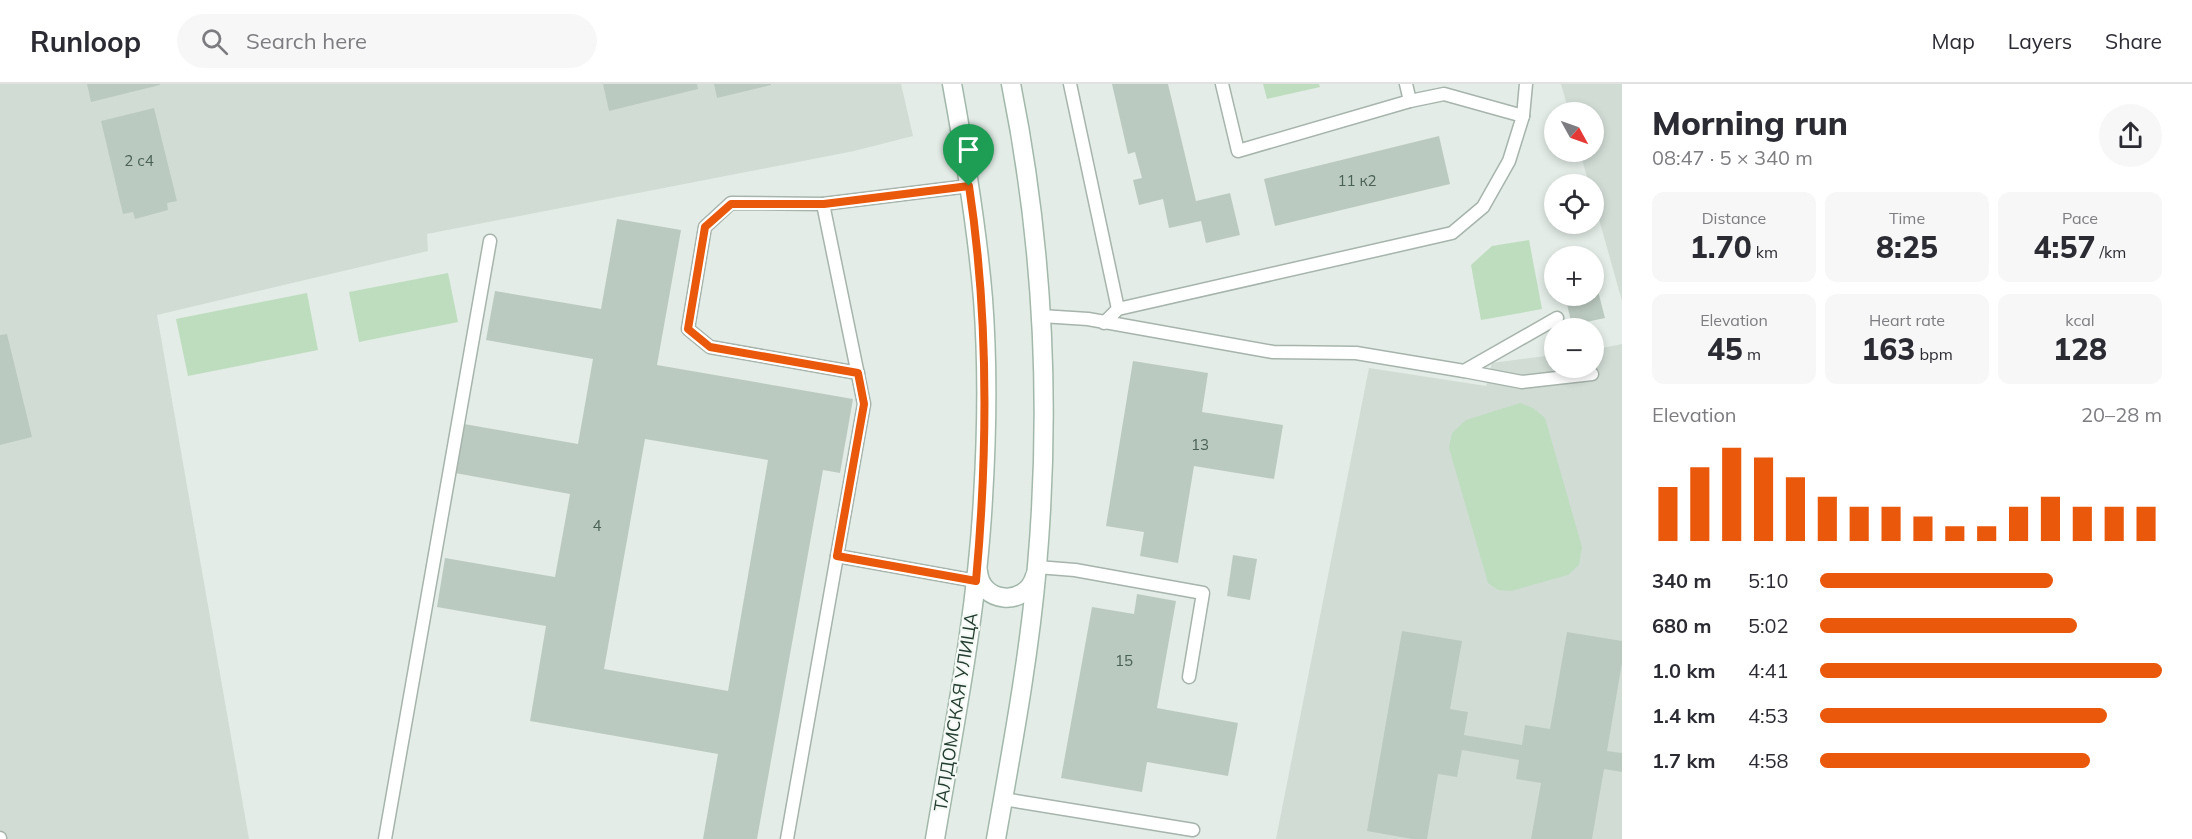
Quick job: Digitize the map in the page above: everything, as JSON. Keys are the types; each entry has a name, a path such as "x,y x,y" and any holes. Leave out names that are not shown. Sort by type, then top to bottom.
{"main road":[{"name":"ТАЛДОМСКАЯ УЛИЦА","path":"935,839 969,638 977,574 983,499 986,398 983,299 969,186 952,84"},
{"path":"996,839 1029,645 1041,502 1044,388 1041,316 1031,200 1011,84"},
{"path":"977,574 989,593 1009,598 1019,596 1034,582 1037,569"}],"lane":[{"path":"1070,84 1118,309"},
{"path":"1222,84 1238,151 1410,101 1444,94 1523,116"},
{"path":"1406,84 1410,101"},
{"path":"1104,323 1118,309 1452,233 1483,207 1509,161 1523,116 1526,84"},
{"path":"858,373 710,347 688,329 705,227 731,204 824,204 969,186"},
{"path":"787,839 864,404 824,204"},
{"path":"385,839 490,242"},
{"path":"1041,316 1088,319 1273,352 1356,353 1522,382 1557,378"},
{"path":"1464,371 1544,325"},
{"path":"837,556 977,574"},
{"path":"1037,569 1075,570 1203,593 1189,677"},
{"path":"1003,799 1193,830"}],"shaded area":[{"path":"0,84 901,84 913,136 854,151 427,234 428,251 157,315 249,839 0,839"},
{"path":"1561,84 1622,84 1622,301 1603,234 1604,174 1586,174 1583,162 1604,162 1604,102 1566,102"},
{"path":"1622,344 1622,839 1276,839 1369,368 1486,386 1492,363 1544,356 1544,378 1604,378 1604,348"}],"green space":[{"path":"1263,84 1319,84 1320,87 1267,99"},
{"path":"1529,240 1542,309 1481,320 1471,265 1492,246"},
{"path":"448,273 458,322 359,342 349,292"},
{"path":"307,293 318,350 188,376 176,319"},
{"path":"1520,403 1533,408 1545,418 1582,547 1579,565 1568,575 1511,591 1498,590 1488,583 1449,448 1452,433 1466,420"}],"building":[{"path":"87,84 160,84 160,85 91,102"},
{"path":"603,84 697,84 698,89 609,111"},
{"path":"714,84 771,84 771,85 717,98"},
{"path":"1112,84 1168,84 1196,201 1230,193 1240,235 1206,243 1201,221 1169,228 1163,199 1139,205 1133,180 1142,178 1135,152 1128,154"},
{"path":"154,108 177,201 167,203 168,210 135,219 133,212 123,214 101,121"},
{"path":"1439,136 1450,184 1275,226 1264,179"},
{"path":"617,219 681,230 657,365 853,399 840,473 823,470 757,839 703,839 718,754 530,721 546,626 437,607 445,558 555,577 570,494 455,473 464,424 578,444 593,359 486,340 495,291 601,309","holes":["645,439 768,460 728,691 604,669"]},
{"path":"1567,306 1602,306 1605,318 1604,318 1570,318"},
{"path":"7,334 32,437 0,445 0,335"},
{"path":"1133,361 1208,373 1202,412 1283,425 1274,479 1194,466 1178,563 1140,556 1144,532 1106,526"},
{"path":"1233,555 1257,559 1250,600 1227,596"},
{"path":"1137,594 1176,601 1157,708 1238,723 1228,776 1147,762 1142,792 1061,778 1092,607 1134,614"},
{"path":"1402,631 1462,641 1450,709 1468,712 1464,735 1522,745 1525,725 1550,729 1567,632 1622,641 1622,663 1607,751 1622,753 1622,772 1604,769 1592,839 1531,839 1541,783 1516,779 1519,760 1462,750 1457,777 1438,774 1427,839 1412,839 1367,831"}],"route":[{"path":"969,186 983,299 986,398 983,499 976,581 837,556 864,404 858,373 710,347 688,329 705,227 731,204 824,204 969,186"}]}
